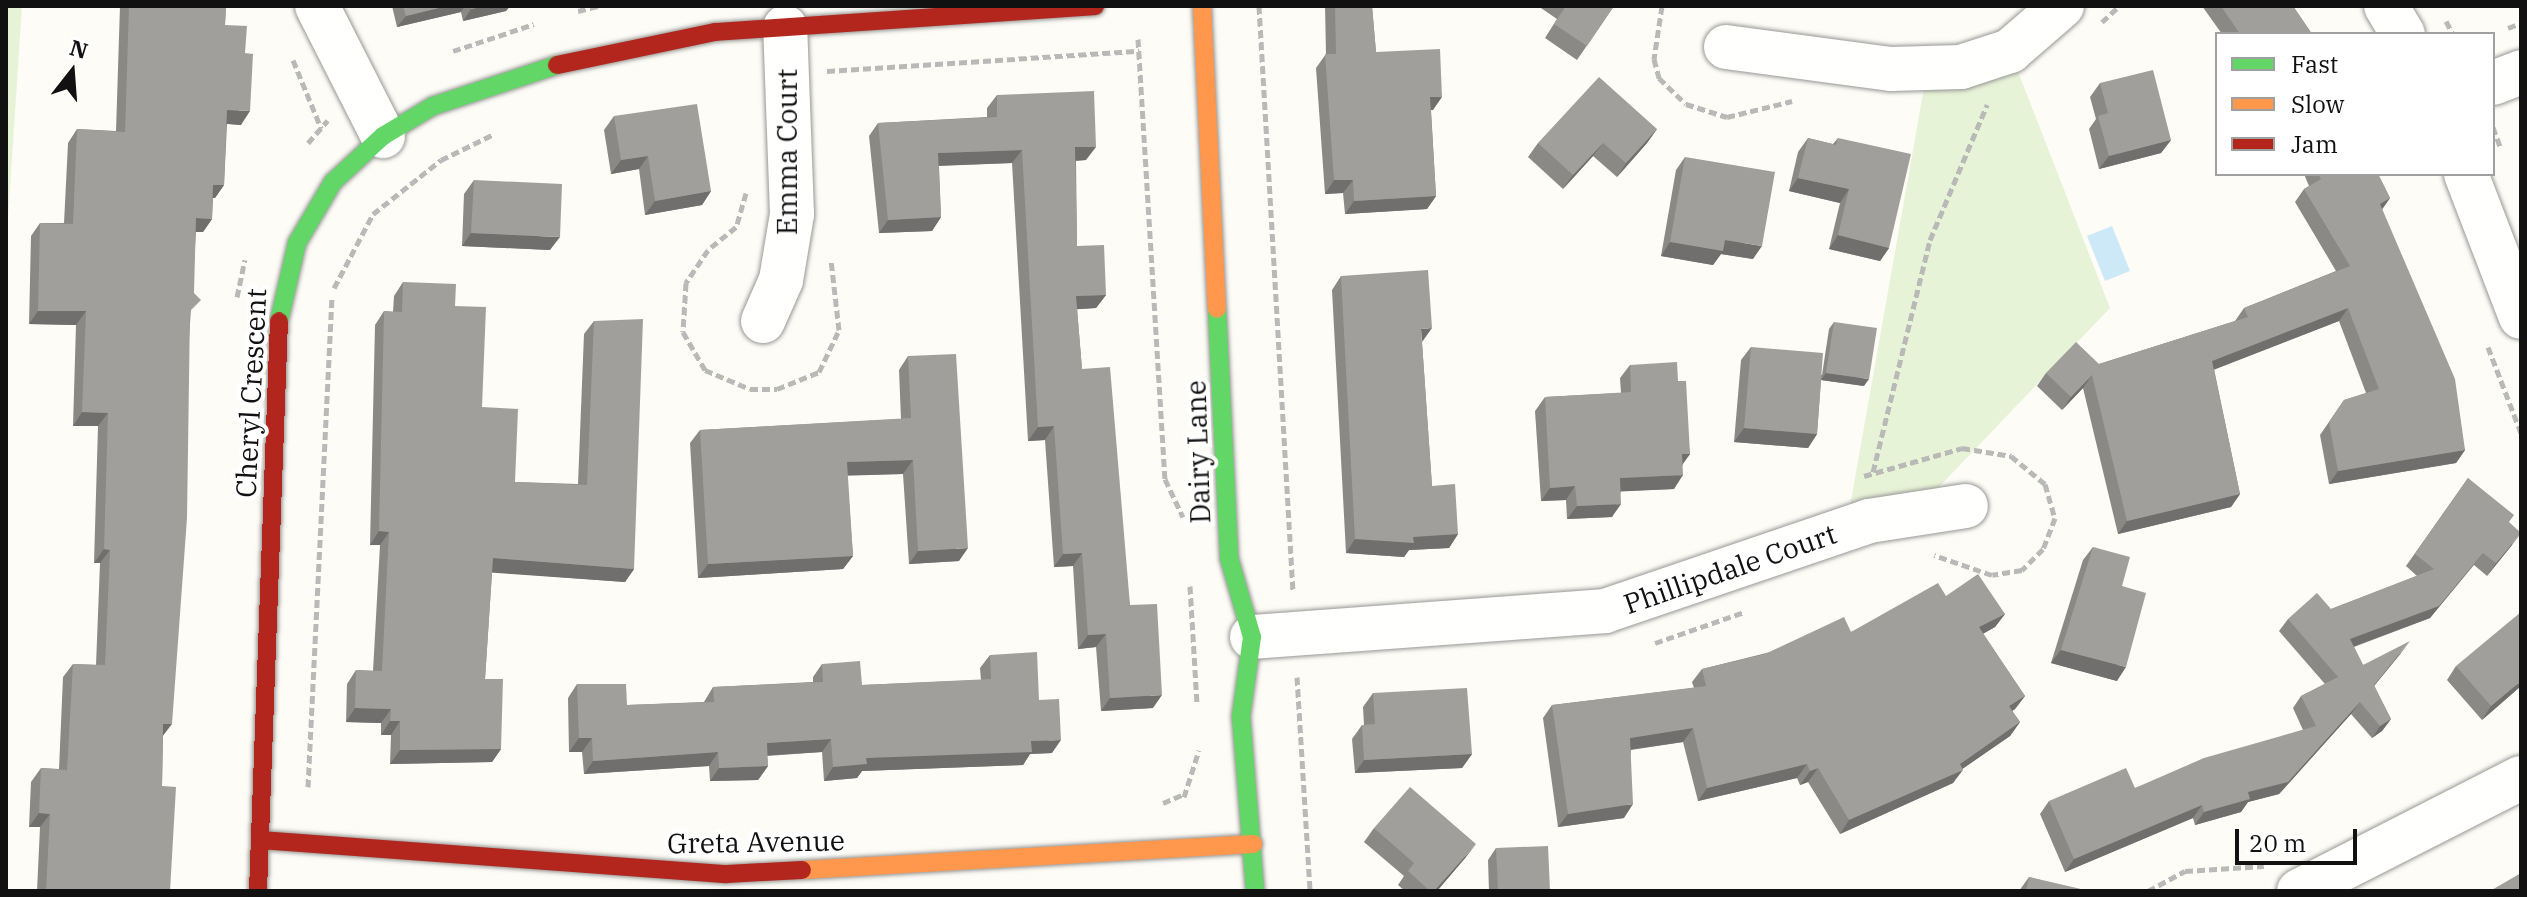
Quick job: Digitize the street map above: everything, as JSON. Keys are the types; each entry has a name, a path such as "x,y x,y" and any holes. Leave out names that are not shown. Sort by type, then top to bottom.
{"street":[{"path":"317,6 383,136"},
{"name":"Cheryl Crescent","path":"258,891 283,284 314,210 383,136 433,106 543,67 677,37 1095,6"},
{"name":"Dairy Lane","path":"1202,6 1229,558 1252,637 1241,716 1255,891"},
{"path":"1726,47 1891,69 1961,67 2010,51 2062,6"},
{"path":"2386,6 2402,32"},
{"name":"Emma Court","path":"763,321 781,280 792,214 785,27"},
{"path":"2495,82 2521,72"},
{"path":"2467,176 2521,317"},
{"name":"Phillipdale Court","path":"1252,637 1605,611 1869,521 1966,506"},
{"path":"2299,891 2521,778"},
{"name":"Greta Avenue","path":"260,840 778,882 1253,844"}],"path":[{"path":"1259,6 1293,601"},
{"path":"1138,39 1165,479 1186,531"},
{"path":"819,72 1139,51"},
{"path":"1873,473 1930,240 1988,103"},
{"path":"308,798 333,289 349,251 394,194 503,130"},
{"path":"1189,577 1197,716"},
{"path":"1295,660 1310,891"},
{"path":"1184,805 1198,732"},
{"path":"1152,804 1184,794"}],"green space":[{"path":"6,6 22,6 6,249"},
{"path":"2010,51 2110,308 1915,512 1846,529 1927,71"}],"water":[{"path":"2112,226 2130,271 2105,281 2087,236"}],"building":[{"path":"129,6 226,6 225,25 247,26 245,53 253,54 250,111 227,110 224,185 213,185 212,219 196,218 194,293 201,300 190,311 187,518 172,724 163,724 162,786 176,787 170,891 46,891 50,814 39,813 41,768 67,770 73,664 105,665 110,550 104,549 108,413 82,412 86,311 38,311 40,223 73,224 77,129 125,132"},
{"path":"403,6 447,6 406,16"},
{"path":"1335,6 1372,6 1376,52 1440,49 1442,97 1430,97 1436,196 1354,201 1353,180 1334,180 1325,54 1336,54"},
{"path":"1566,6 1614,6 1587,46 1554,24"},
{"path":"2221,6 2293,6 2311,32 2239,32"},
{"path":"2153,70 2171,140 2109,156 2098,116 2108,113 2100,83"},
{"path":"1599,77 1657,129 1626,163 1603,143 1573,175 1538,143"},
{"path":"1094,91 1096,147 1075,147 1077,246 1104,245 1106,295 1076,296 1082,369 1110,367 1130,605 1157,604 1162,695 1110,698 1106,634 1088,635 1082,553 1063,554 1054,426 1038,427 1022,150 938,153 941,217 888,220 878,123 997,117 997,95"},
{"path":"697,104 711,191 655,201 648,156 621,160 614,116"},
{"path":"1808,138 1836,145 1838,138 1911,154 1889,248 1838,235 1849,189 1798,178"},
{"path":"1685,157 1775,172 1762,246 1725,240 1723,251 1670,242"},
{"path":"2319,176 2379,176 2390,198 2380,204 2455,379 2465,450 2338,471 2329,422 2344,400 2379,389 2348,308 2212,361 2240,494 2127,521 2092,375 2071,397 2046,373 2076,342 2099,364 2248,317 2244,308 2350,266 2304,189 2321,179"},
{"path":"474,180 562,184 560,237 471,233"},
{"path":"1428,270 1432,328 1421,329 1432,486 1455,484 1458,534 1413,537 1414,543 1355,539 1341,276"},
{"path":"403,282 456,284 455,306 486,307 482,407 518,409 515,482 587,485 594,321 643,319 634,569 493,558 485,679 503,679 501,749 400,750 400,721 390,721 391,709 355,708 356,670 382,671 389,532 379,531 384,311 402,312"},
{"path":"1834,322 1877,328 1869,379 1826,373"},
{"path":"1751,347 1823,353 1817,434 1744,428"},
{"path":"956,354 968,548 918,551 913,460 847,462 853,556 708,564 700,430 911,418 908,356"},
{"path":"1677,362 1678,381 1686,381 1690,454 1682,454 1683,475 1620,478 1621,504 1577,506 1575,486 1550,488 1545,397 1631,392 1630,365"},
{"path":"2468,478 2514,515 2509,522 2521,533 2496,563 2483,553 2439,606 2350,639 2363,665 2410,641 2374,685 2391,719 2380,726 2360,702 2288,782 2248,792 2250,799 2204,812 2202,805 2074,859 2049,801 2126,768 2135,788 2204,758 2316,726 2301,696 2338,677 2288,619 2317,593 2331,609 2434,569 2415,554"},
{"path":"2093,547 2130,557 2122,586 2146,593 2126,667 2061,650"},
{"path":"1978,574 2005,614 1979,627 2025,696 2009,706 2020,722 1960,764 1963,770 1849,820 1818,768 1810,771 1807,764 1707,788 1693,728 1630,738 1633,804 1568,814 1552,705 1706,686 1702,669 1765,654 1844,617 1851,632 1938,583 1946,596"},
{"path":"2521,612 2521,681 2491,706 2456,666"},
{"path":"1037,652 1039,700 1059,699 1061,740 1031,741 1032,752 866,758 867,764 833,767 831,739 767,743 768,766 719,768 718,752 593,761 592,738 579,738 577,684 626,684 627,705 714,702 713,687 823,682 822,664 860,661 862,685 991,679 990,655"},
{"path":"1467,688 1472,754 1364,760 1362,725 1375,724 1373,693"},
{"path":"1410,787 1476,844 1434,891 1430,891 1408,871 1414,863 1374,828"},
{"path":"1548,846 1550,891 1498,891 1496,848"},
{"path":"2521,873 2521,891 2490,891"},
{"path":"2029,877 2081,889 2081,891 2026,891"}],"traffic: fast":[{"path":"279,321 297,243 333,182 383,136 433,106 557,65"},
{"path":"1217,309 1229,558 1252,637 1241,716 1255,891"}],"traffic: slow":[{"path":"1202,6 1217,309"},
{"path":"802,870 1253,844"}],"traffic: jam":[{"path":"557,65 715,32 1095,6"},
{"path":"258,891 279,321"},
{"path":"260,840 727,874 802,870"}]}
